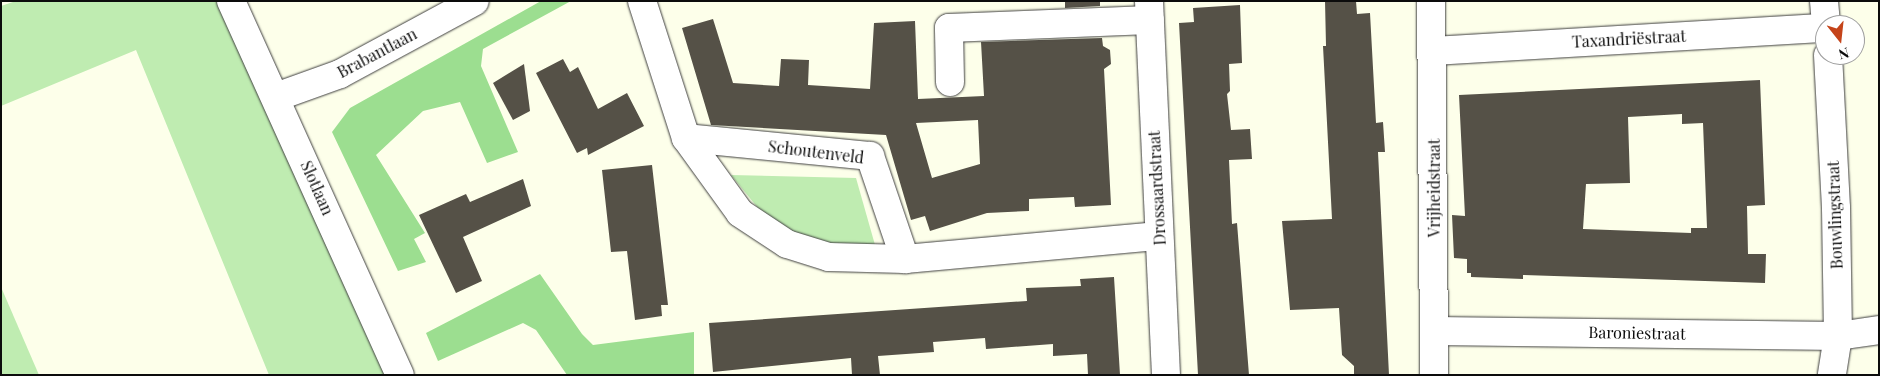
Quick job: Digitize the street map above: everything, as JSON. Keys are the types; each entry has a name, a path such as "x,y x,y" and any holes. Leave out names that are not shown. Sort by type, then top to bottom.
{"street":[{"name":"Slotlaan","path":"232,1 400,375"},
{"name":"Brabantlaan","path":"276,97 340,74 475,1"},
{"path":"642,1 686,138 740,213 787,244 829,257 905,260 1159,236"},
{"name":"Vrijheidstraat","path":"1431,1 1434,51 1434,375"},
{"path":"1824,1 1825,15"},
{"path":"950,82 948,28 1149,11"},
{"name":"Drossaardstraat","path":"1149,11 1166,375"},
{"name":"Taxandriëstraat","path":"1434,51 1815,27"},
{"name":"Bouwlingstraat","path":"1829,65 1836,208 1838,336 1832,375"},
{"name":"Schoutenveld","path":"686,138 870,156 905,260"},
{"name":"Baroniestraat","path":"1435,331 1838,336 1879,330"}],"green space":[{"path":"16,1 221,1 399,375 269,375 136,50 1,106 1,6"},
{"path":"541,1 571,1 483,49 481,66 518,152 487,163 460,102 423,111 376,155 425,233 414,239 426,262 398,271 332,132 350,108"},
{"path":"731,175 856,178 877,252 805,242 758,208"},
{"path":"540,274 582,334 593,345 694,332 694,375 567,375 536,330 523,323 438,361 426,333"},
{"path":"1,287 39,375 1,375"}],"building":[{"path":"1065,1 1100,1 1100,6 1065,8"},
{"path":"1325,1 1356,1 1357,14 1370,13 1376,123 1383,122 1385,152 1378,152 1389,375 1354,375 1354,366 1342,355 1339,308 1290,310 1282,221 1332,219 1323,46 1326,46"},
{"path":"1240,5 1242,63 1229,64 1230,91 1227,94 1231,130 1250,129 1252,159 1229,160 1232,224 1237,223 1249,375 1198,375 1179,23 1194,22 1193,8"},
{"path":"713,19 733,83 779,86 781,59 809,60 808,85 870,89 874,23 915,21 918,99 984,96 981,42 1102,38 1103,46 1110,50 1111,64 1104,69 1111,205 1075,207 1074,197 1029,199 1029,211 987,213 930,231 925,216 911,220 886,135 711,125 682,28","holes":["978,120 980,164 932,178 916,123"]},
{"path":"563,59 570,72 578,67 598,109 627,93 644,126 588,155 587,148 577,153 536,73"},
{"path":"524,64 530,111 513,120 493,83"},
{"path":"1760,80 1765,205 1747,206 1748,254 1766,254 1765,283 1523,275 1523,279 1471,277 1471,273 1467,273 1467,259 1454,258 1452,215 1465,216 1459,95","holes":["1682,114 1682,124 1703,123 1707,228 1691,228 1691,233 1583,229 1586,184 1630,183 1628,117"]},
{"path":"652,165 668,305 661,305 662,316 635,320 627,251 611,252 602,170"},
{"path":"523,179 531,206 463,237 482,281 456,293 419,215 466,194 470,202"},
{"path":"1114,277 1120,375 1088,375 1087,354 1053,356 1053,344 986,349 985,338 933,342 934,352 878,356 880,375 852,375 851,358 713,372 709,323 1027,301 1026,288 1081,286 1080,279"}]}
